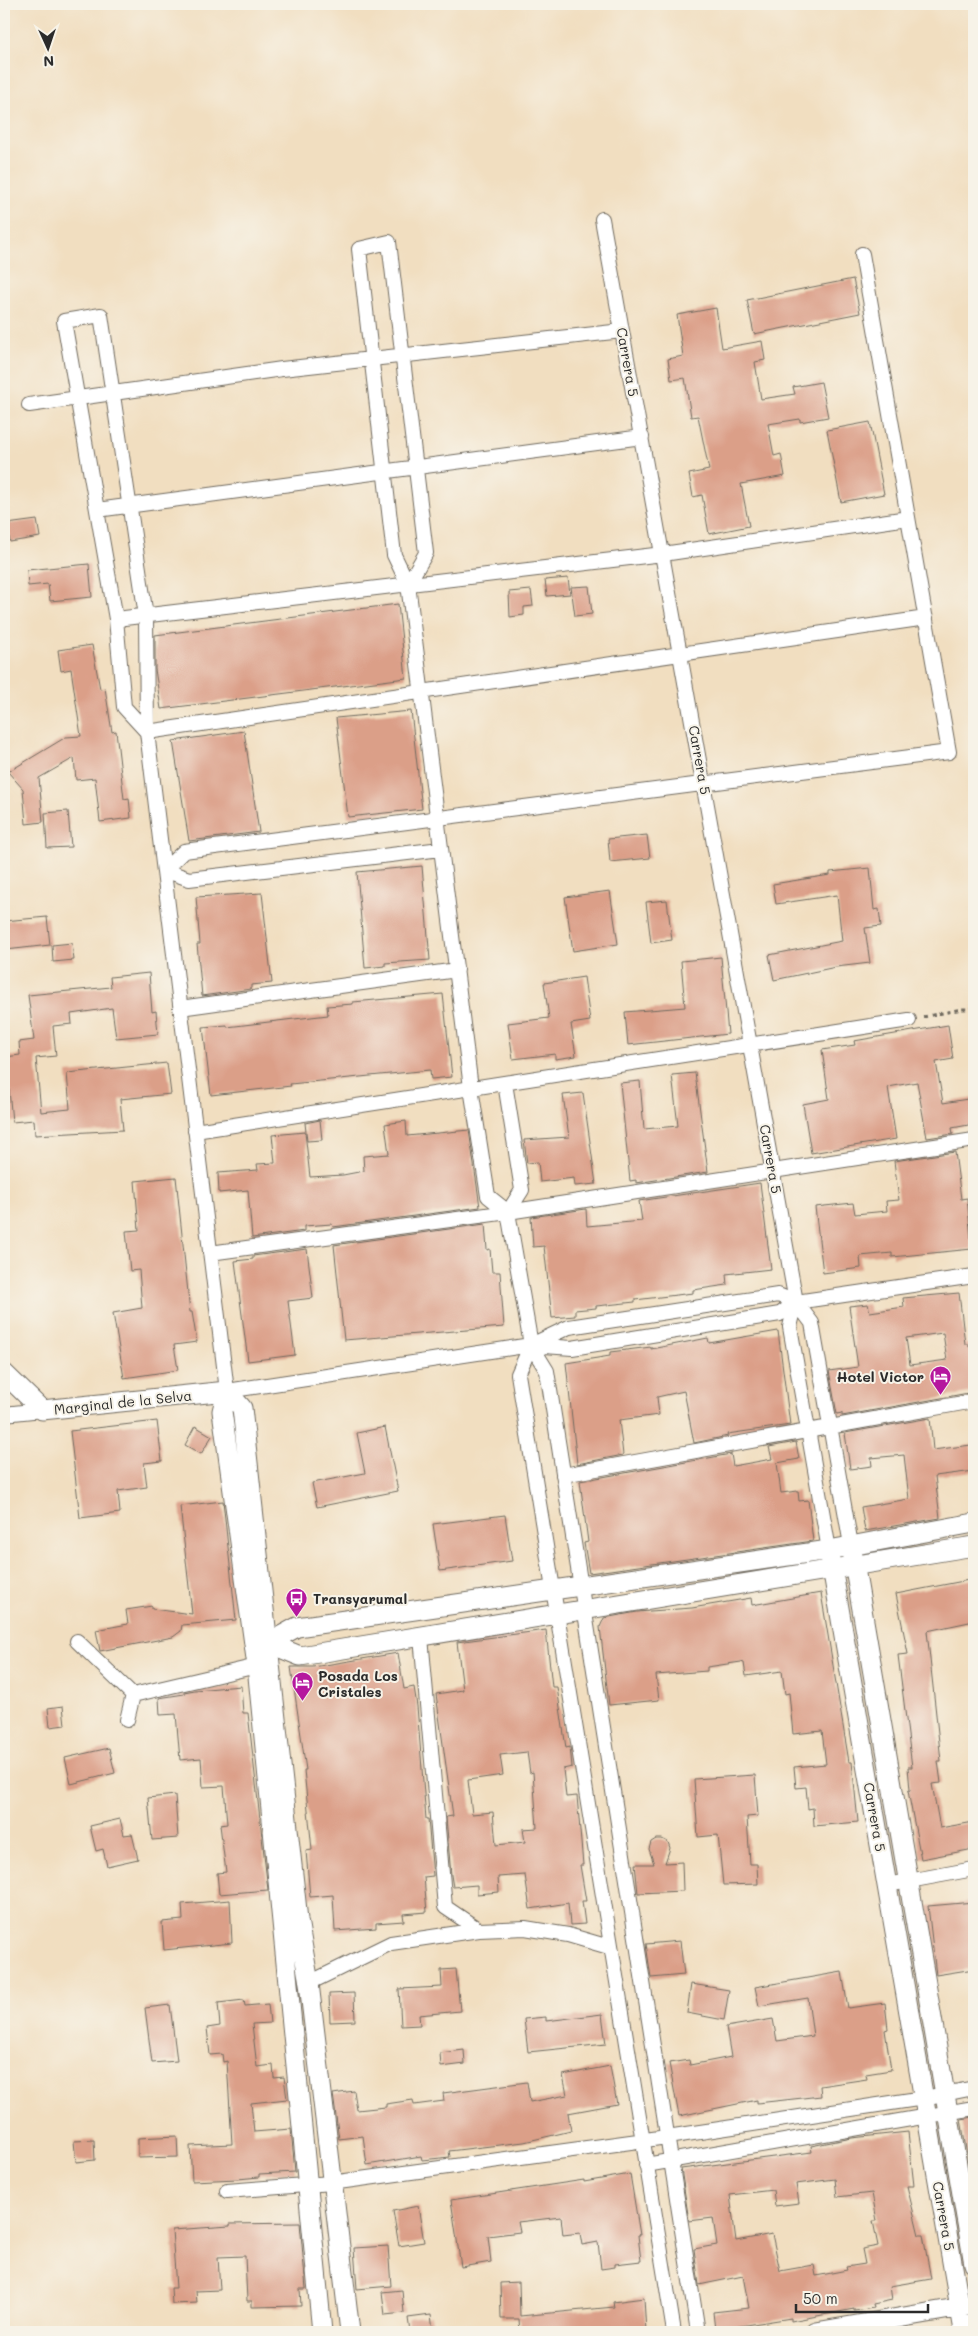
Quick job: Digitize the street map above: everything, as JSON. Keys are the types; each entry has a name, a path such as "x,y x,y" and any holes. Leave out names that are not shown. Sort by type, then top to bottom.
{"street":[{"name":"Carrera 5","path":"602,219 796,1302 790,1327 810,1431 925,2107 967,2306 964,2331"},
{"path":"408,584 426,553 389,242 359,249 386,471 394,555 408,584 471,1088 488,1196 508,1212 531,1345 547,1371 698,2332"},
{"path":"164,870 184,851 949,752 862,254"},
{"path":"147,732 124,707 116,619 64,321 100,315 146,616 147,732 227,1391 242,1408 261,1644 298,1920 309,1983 350,2332"},
{"path":"29,405 372,357 622,330"},
{"path":"97,510 642,437"},
{"path":"116,619 663,554 908,518"},
{"path":"147,732 926,618"},
{"path":"164,870 189,879 442,849"},
{"path":"180,1008 457,970"},
{"path":"195,1131 909,1020"},
{"path":"505,1082 522,1190 508,1212"},
{"path":"210,1253 508,1212 974,1140"},
{"path":"227,1391 531,1345 572,1348 761,1318 780,1314 796,1302 974,1276"},
{"path":"674,2332 609,1947 518,1374 531,1345 569,1327 778,1295 796,1302"},
{"name":"Carrera 5","path":"796,1302 812,1323 974,2264"},
{"name":"Marginal de la Selva","path":"4,1373 42,1410 227,1391"},
{"path":"563,1475 974,1401"},
{"path":"4,1414 42,1410"},
{"path":"261,1644 297,1627 830,1550 974,1523"},
{"path":"261,1644 300,1656 833,1571 974,1546"},
{"path":"421,1637 445,1907 479,1930"},
{"path":"77,1641 133,1695"},
{"path":"261,1644 257,1666 322,2332"},
{"path":"133,1695 257,1666"},
{"path":"127,1720 133,1695"},
{"path":"887,1885 974,1870"},
{"path":"309,1983 391,1943 479,1930 525,1928 568,1935 609,1947"},
{"path":"646,2166 925,2107 945,2093 974,2088"},
{"path":"227,2191 332,2184 642,2139 925,2107 948,2112 974,2108"},
{"path":"816,2332 967,2306"}],"path":[{"path":"909,1020 962,1009 974,1009"}],"building":[{"path":"853,279 860,313 754,334 747,300"},
{"path":"716,308 722,348 762,341 765,360 755,362 761,399 795,394 793,387 821,382 828,417 800,422 800,419 768,424 774,456 781,454 785,476 741,484 749,526 709,534 702,495 693,497 689,474 709,470 698,416 691,417 685,378 671,380 668,359 683,356 677,315"},
{"path":"870,422 884,494 841,502 827,430"},
{"path":"37,520 40,537 10,542 7,524"},
{"path":"89,564 92,597 50,601 48,584 28,586 27,570"},
{"path":"568,578 570,594 547,596 545,580"},
{"path":"589,586 592,614 575,616 571,587"},
{"path":"531,590 533,606 524,607 524,615 510,617 509,592"},
{"path":"398,604 406,678 161,709 155,669 155,635"},
{"path":"92,645 100,689 105,688 112,732 116,731 124,799 129,798 131,818 100,822 95,778 76,780 74,758 39,778 43,822 26,824 23,789 8,772 66,737 81,736 71,669 61,671 58,650"},
{"path":"411,711 422,809 348,817 336,718"},
{"path":"244,731 259,832 189,841 173,741"},
{"path":"68,811 71,847 47,848 45,813"},
{"path":"647,835 650,858 610,862 608,839"},
{"path":"422,866 430,960 385,963 385,966 365,968 357,872"},
{"path":"870,868 874,910 879,909 881,926 865,928 870,963 836,967 774,980 769,955 842,941 837,895 776,904 773,884 830,875 830,872"},
{"path":"610,891 618,944 573,951 565,897"},
{"path":"262,893 272,983 251,985 251,989 202,996 197,944 200,944 196,897"},
{"path":"667,900 672,940 651,943 646,902"},
{"path":"47,917 50,945 6,950 4,921"},
{"path":"72,943 74,960 53,962 52,945"},
{"path":"721,957 728,1034 628,1045 625,1012 685,1007 681,961"},
{"path":"149,973 152,1012 156,1011 158,1034 116,1038 112,1008 71,1014 72,1024 53,1026 56,1056 36,1058 41,1112 70,1109 67,1073 167,1063 171,1094 120,1099 123,1130 35,1135 34,1120 12,1122 6,1057 20,1055 19,1042 34,1040 28,995 111,987 110,977"},
{"path":"584,977 590,1021 571,1024 576,1056 555,1059 555,1054 513,1059 508,1023 549,1018 544,983"},
{"path":"443,994 452,1077 431,1079 430,1070 290,1084 291,1086 211,1095 203,1027 227,1025 227,1027 328,1015 327,1006"},
{"path":"948,1025 953,1059 936,1062 943,1103 974,1098 974,1124 952,1128 953,1134 927,1138 917,1082 888,1087 896,1139 811,1153 803,1104 829,1099 822,1050 855,1045 854,1041"},
{"path":"695,1073 708,1172 636,1183 636,1180 630,1181 620,1083 640,1081 644,1129 678,1126 672,1075"},
{"path":"583,1093 596,1184 575,1186 574,1178 540,1182 538,1162 527,1163 524,1140 569,1137 563,1095"},
{"path":"320,1120 322,1140 307,1141 305,1123"},
{"path":"406,1121 407,1136 469,1130 480,1207 333,1227 332,1224 304,1226 304,1231 252,1238 248,1190 219,1193 218,1173 258,1170 257,1164 275,1163 272,1135 305,1132 310,1177 343,1175 364,1171 363,1156 389,1154 385,1124"},
{"path":"955,1152 961,1199 967,1198 972,1249 892,1257 892,1253 860,1256 861,1268 823,1273 815,1207 853,1203 855,1214 887,1211 886,1201 899,1200 894,1161"},
{"path":"176,1177 190,1312 192,1312 197,1342 174,1345 178,1370 124,1378 113,1313 142,1308 139,1270 130,1271 126,1231 139,1230 135,1181"},
{"path":"760,1183 771,1269 726,1274 727,1285 693,1290 693,1293 596,1306 596,1308 575,1310 575,1316 552,1318 544,1246 533,1247 531,1217 586,1209 587,1226 642,1221 639,1201"},
{"path":"485,1224 487,1250 490,1249 492,1272 500,1272 504,1327 344,1340 334,1245"},
{"path":"307,1249 313,1298 288,1301 295,1355 248,1361 235,1261 253,1259 253,1256"},
{"path":"959,1293 965,1344 969,1344 969,1347 974,1346 974,1392 842,1416 842,1413 837,1414 829,1371 858,1367 849,1306 868,1304 870,1312 904,1307 903,1298","holes":["943,1333 947,1360 910,1365 906,1338"]},
{"path":"778,1331 790,1425 727,1434 728,1436 694,1443 684,1391 657,1397 659,1415 619,1420 623,1455 577,1464 566,1363 610,1356 610,1352 651,1347 651,1349 708,1338 709,1343"},
{"path":"930,1418 933,1450 971,1445 974,1471 935,1476 940,1518 865,1531 861,1507 909,1499 904,1455 871,1458 872,1466 850,1469 845,1433"},
{"path":"157,1421 162,1461 144,1463 147,1487 118,1491 120,1513 80,1518 70,1431"},
{"path":"195,1426 212,1436 201,1454 185,1445"},
{"path":"385,1427 398,1491 317,1507 312,1483 365,1473 357,1433"},
{"path":"796,1442 799,1459 777,1463 781,1493 798,1491 799,1501 808,1500 813,1541 589,1573 584,1543 588,1542 580,1481 731,1454 733,1466 772,1459 769,1447"},
{"path":"223,1501 236,1620 182,1625 181,1631 173,1637 100,1651 96,1630 128,1624 126,1610 152,1606 152,1609 192,1614 180,1506"},
{"path":"505,1515 512,1561 440,1571 433,1524"},
{"path":"974,1579 974,1621 927,1631 941,1761 938,1761 941,1783 932,1784 940,1828 974,1822 974,1849 921,1859 908,1791 910,1790 908,1767 912,1767 898,1655 908,1654 896,1594"},
{"path":"821,1593 849,1762 852,1762 858,1822 814,1826 813,1808 808,1809 806,1787 796,1788 794,1767 826,1764 822,1731 793,1734 789,1693 785,1694 782,1671 746,1676 744,1663 741,1662 707,1667 707,1671 656,1675 659,1700 609,1705 600,1627 604,1618 637,1612 692,1608 751,1598 752,1605"},
{"path":"546,1630 552,1687 557,1687 566,1748 570,1747 572,1767 563,1769 566,1797 577,1796 583,1865 580,1865 586,1901 582,1901 585,1924 570,1925 568,1903 530,1909 525,1875 498,1877 499,1892 477,1894 477,1885 453,1887 446,1817 453,1816 436,1694 463,1690 457,1642","holes":["527,1752 530,1773 533,1772 537,1828 523,1829 525,1842 496,1845 493,1812 472,1814 468,1780 503,1775 500,1755"]},
{"path":"398,1653 404,1689 414,1687 417,1706 426,1819 428,1819 433,1876 424,1877 427,1912 403,1914 404,1921 376,1923 376,1928 335,1931 333,1895 310,1897 306,1851 312,1850 304,1770 306,1770 291,1667 313,1667"},
{"path":"241,1686 243,1713 248,1713 268,1890 219,1894 217,1873 226,1872 220,1825 227,1824 224,1786 203,1787 201,1758 180,1760 176,1714 160,1715 159,1698 184,1694 184,1692 195,1690"},
{"path":"63,1706 65,1725 50,1727 48,1708"},
{"path":"109,1748 115,1773 71,1784 65,1758"},
{"path":"755,1775 758,1816 747,1817 750,1864 757,1864 758,1884 723,1885 718,1835 698,1837 694,1779"},
{"path":"175,1795 178,1838 152,1840 148,1798"},
{"path":"120,1819 124,1835 132,1834 138,1859 107,1866 103,1849 96,1851 90,1826"},
{"path":"656,1839 668,1842 670,1848 665,1863 682,1862 683,1891 638,1893 635,1864 654,1864 649,1849 651,1842"},
{"path":"230,1900 232,1943 164,1950 162,1922 183,1920 182,1904"},
{"path":"974,1902 974,1969 936,1975 928,1906"},
{"path":"680,1941 684,1975 651,1978 646,1944"},
{"path":"456,1969 460,2011 419,2015 420,2025 401,2026 399,1989 442,1987 441,1970"},
{"path":"842,1972 848,2008 885,2003 888,2029 885,2030 891,2070 866,2074 867,2079 820,2086 821,2096 757,2103 757,2100 679,2116 669,2063 689,2060 690,2065 731,2057 726,2027 773,2019 777,2041 813,2036 808,1998 759,2006 755,1987"},
{"path":"691,1984 729,1990 724,2020 687,2013"},
{"path":"354,1993 355,2021 330,2022 329,1994"},
{"path":"244,2000 245,2006 268,2004 270,2023 252,2024 257,2067 273,2065 274,2078 284,2077 287,2099 251,2103 254,2132 291,2129 295,2172 259,2174 259,2177 238,2179 192,2181 190,2146 232,2144 227,2061 223,2062 222,2054 210,2055 207,2028 220,2026 218,2003"},
{"path":"170,2005 177,2061 152,2063 145,2008"},
{"path":"602,2014 606,2044 528,2052 524,2019 546,2017 546,2021"},
{"path":"464,2050 465,2064 441,2067 440,2053"},
{"path":"610,2066 617,2104 568,2113 571,2131 524,2142 449,2151 450,2157 422,2160 421,2156 367,2165 363,2136 339,2139 333,2094 354,2091 357,2110 386,2107 386,2104 413,2100 414,2105 444,2101 443,2093 527,2082 530,2102 567,2095 563,2075"},
{"path":"974,2117 974,2161 968,2161 961,2119"},
{"path":"908,2132 914,2186 907,2186 919,2235 923,2235 931,2279 890,2286 892,2300 873,2304 874,2308 854,2311 854,2309 791,2321 791,2318 715,2330 713,2312 749,2308 743,2276 699,2285 694,2249 717,2245 713,2218 689,2221 681,2169 812,2152 811,2146 852,2138","holes":["835,2179 837,2197 872,2193 877,2221 873,2221 878,2246 862,2249 865,2264 846,2267 847,2270 816,2276 814,2265 780,2271 772,2234 736,2241 730,2195 773,2190 775,2206 799,2203 796,2184"]},
{"path":"177,2136 178,2157 138,2158 138,2138"},
{"path":"94,2140 95,2160 76,2162 74,2141"},
{"path":"630,2174 640,2235 638,2235 641,2261 615,2264 615,2267 601,2269 598,2242 582,2245 580,2233 563,2235 561,2217 518,2222 520,2232 488,2236 491,2262 461,2267 451,2200"},
{"path":"418,2206 424,2242 399,2246 393,2211"},
{"path":"300,2223 306,2289 300,2289 301,2306 252,2307 252,2301 247,2301 245,2256 218,2257 220,2290 196,2291 197,2303 172,2304 171,2288 176,2288 172,2230 230,2226 230,2224"},
{"path":"388,2246 391,2286 357,2289 354,2248"},
{"path":"519,2282 520,2316 614,2307 613,2302 644,2298 646,2332 520,2332 519,2319 501,2319 500,2283"},
{"path":"402,2290 404,2313 385,2315 382,2292"},
{"path":"431,2315 433,2330 410,2332 408,2318"}],"place":[{"name":"Hotel Victor","path":"940,1395"},
{"name":"Transyarumal","path":"297,1617"},
{"name":"Posada Los Cristales","path":"302,1702"}]}
